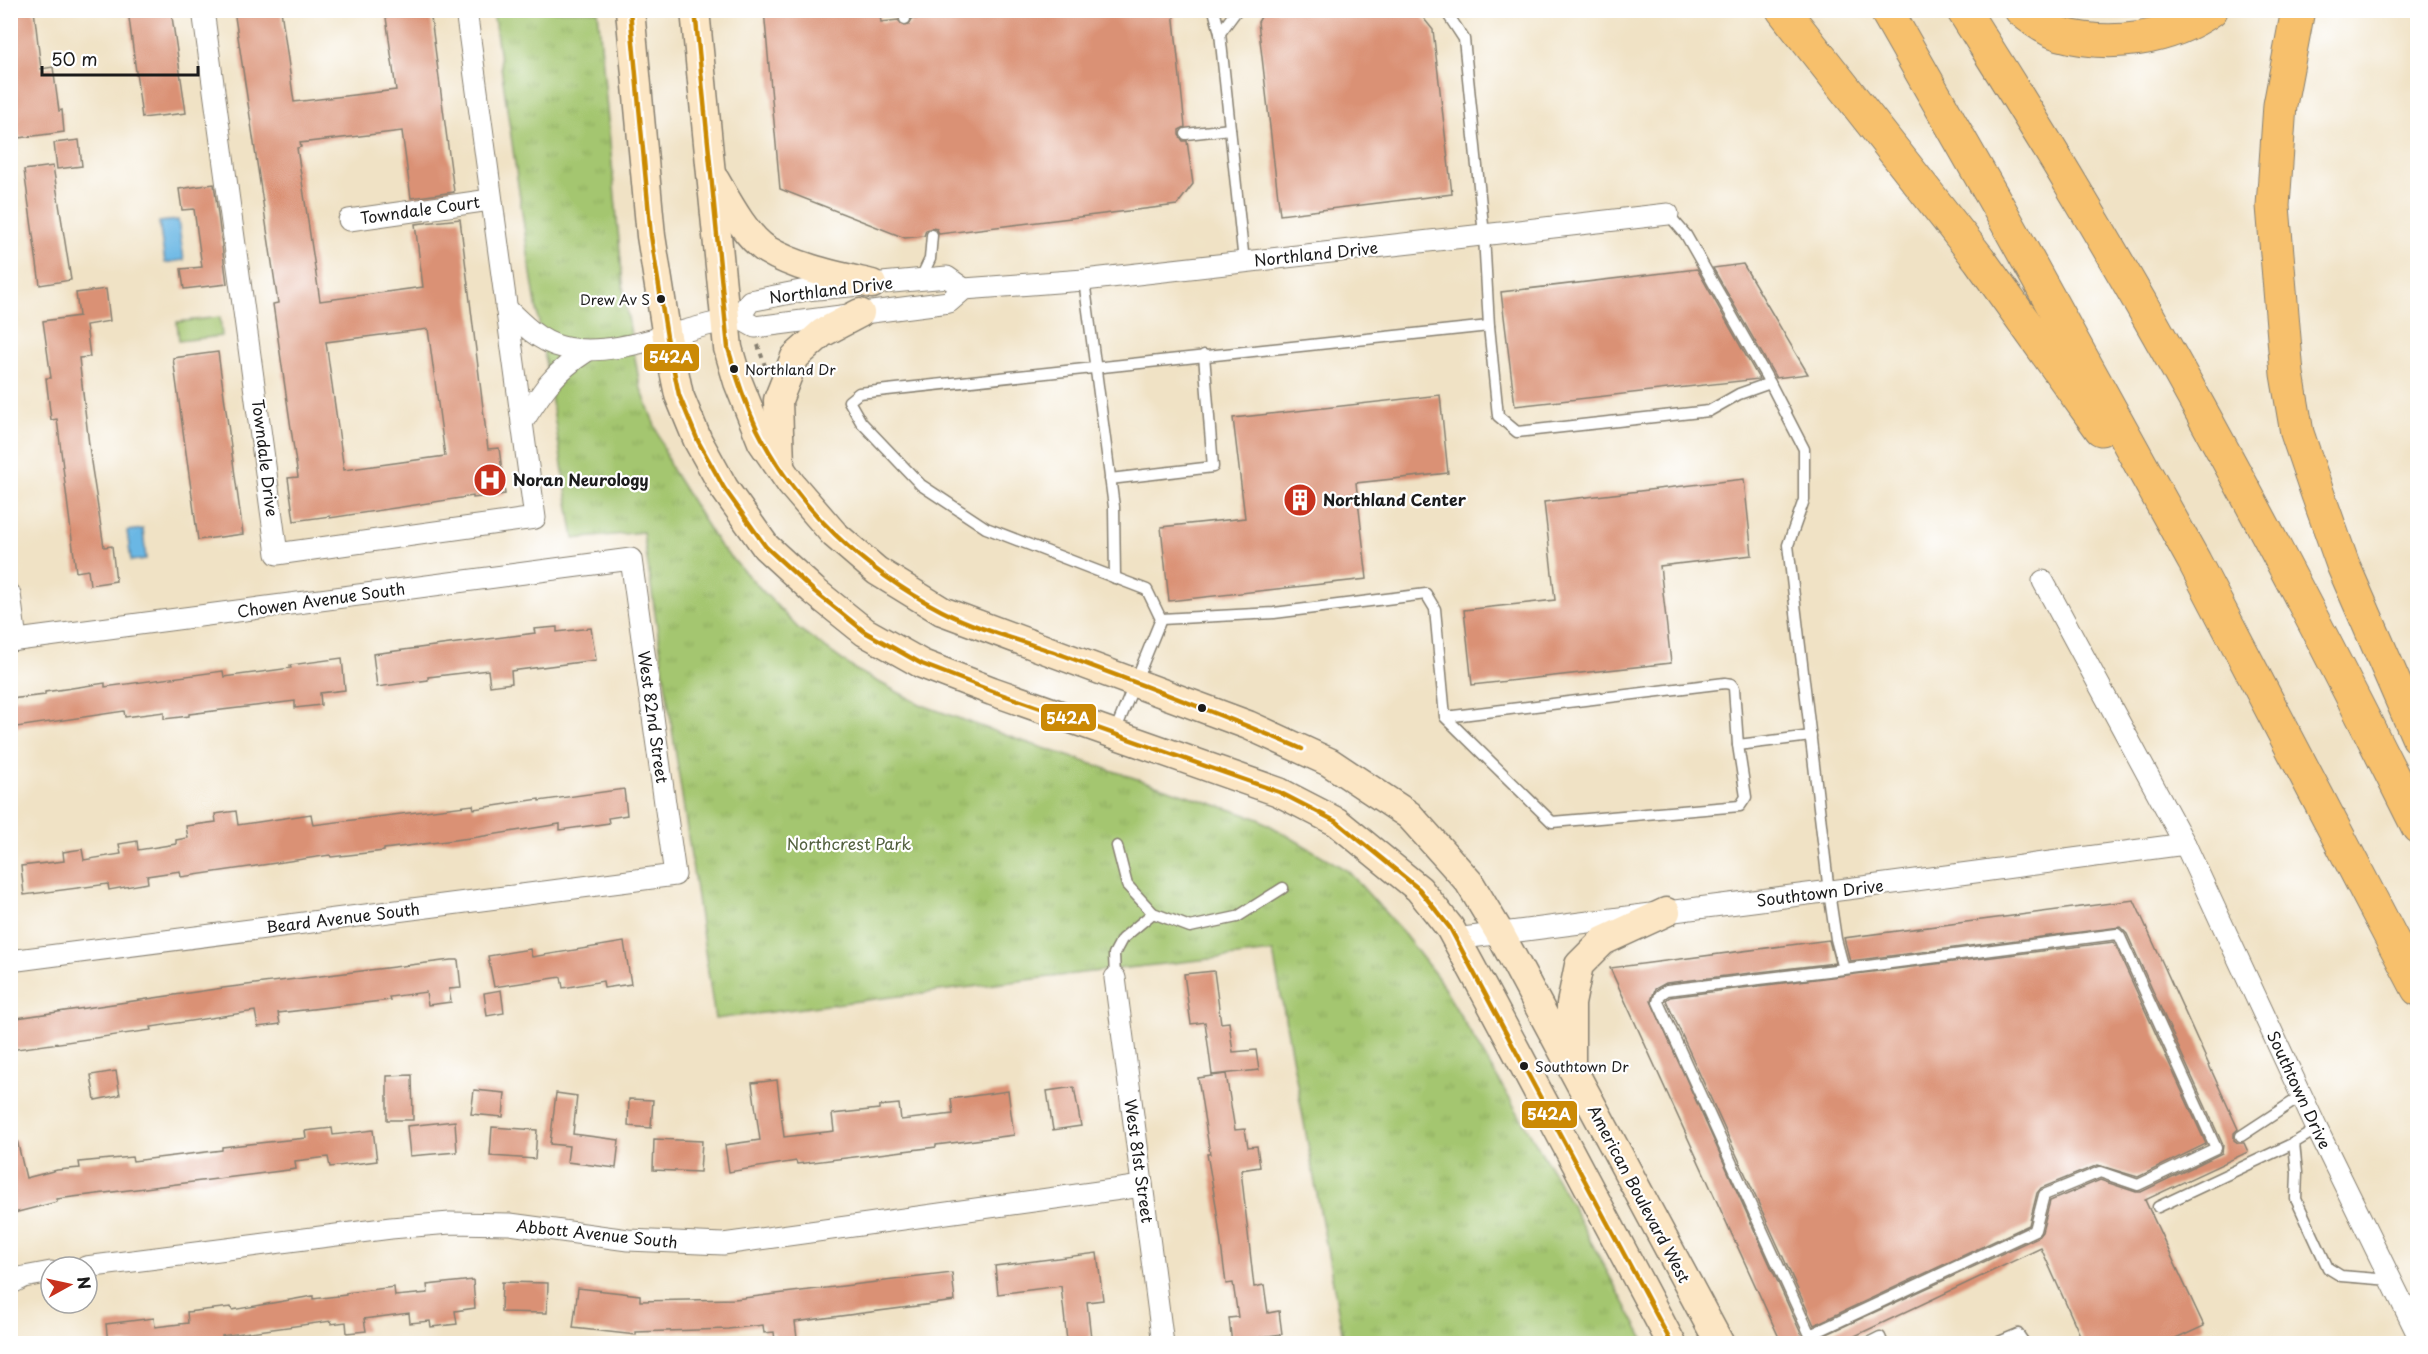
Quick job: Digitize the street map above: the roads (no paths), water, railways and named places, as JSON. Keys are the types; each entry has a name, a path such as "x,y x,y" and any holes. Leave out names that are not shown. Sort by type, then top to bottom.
{"highway":[{"path":"1783,10 1979,259 2194,561"},
{"path":"1887,10 2194,561 2418,989"},
{"path":"1963,10 2073,187 2168,353 2326,645 2418,827"},
{"path":"2021,10 2034,21 2059,34 2103,41 2159,35 2180,28 2211,10"},
{"path":"2298,10 2280,105 2273,194 2287,374 2297,433 2343,565 2418,737"}],"main road":[{"path":"630,10 651,236 679,395 698,441 724,488 766,547 814,591 865,632 922,664 1279,792 1337,822 1419,889 1455,939 1672,1344"},
{"name":"American Boulevard West","path":"694,10 710,171 731,319 728,348 738,382 762,442 795,490 834,534 877,571 942,611 1248,725 1329,762 1409,815 1468,882 1499,932 1720,1344"},
{"path":"710,171 735,217 766,250 816,270 872,285"},
{"path":"780,469 777,400 795,357 822,333 860,314"},
{"path":"1571,1067 1571,1004 1579,965 1604,941 1666,912"}],"street":[{"name":"Towndale Drive","path":"203,10 277,554 535,518 466,10"},
{"name":"Towndale Court","path":"349,220 490,200"},
{"name":"Northland Drive","path":"731,319 755,327 949,302 964,289 1084,280 1668,214"},
{"name":"Northland Drive","path":"667,337 731,319 750,301 806,290 947,277 964,289"},
{"path":"506,308 539,337 561,347 587,351 667,337"},
{"path":"522,423 552,379 565,365 587,351"},
{"name":"Chowen Avenue South","path":"14,640 631,559"},
{"name":"West 82nd Street","path":"631,559 675,874"},
{"name":"Southtown Drive","path":"2043,581 2185,843 2317,1129 2418,1335"},
{"path":"10,594 14,640"},
{"name":"Southtown Drive","path":"1455,939 1829,892 2185,843"},
{"name":"Beard Avenue South","path":"10,961 675,874"},
{"name":"West 81st Street","path":"1114,978 1163,1344"},
{"name":"Abbott Avenue South","path":"99,1265 391,1228 450,1223 510,1224 628,1240 723,1244 1142,1186"},
{"path":"10,1284 24,1277 39,1274"}],"lane":[{"path":"1214,10 1220,33 1244,262"},
{"path":"1220,33 1237,10"},
{"path":"1445,10 1464,39 1484,235 1498,416 1517,432 1709,411 1738,394 1770,383"},
{"path":"1186,134 1230,129"},
{"path":"1668,214 1686,235 1770,383 1804,449 1804,500 1788,545 1829,892 1836,939 1844,969"},
{"path":"920,280 930,259 932,235"},
{"path":"1084,280 1114,507 1115,578"},
{"path":"1114,734 1137,683 1161,620 1147,591 986,528 921,485 861,422 849,401 859,393 1094,366 1490,326"},
{"path":"1110,479 1213,467 1204,355"},
{"path":"1161,620 1274,613 1426,594 1435,609 1445,717 1552,822 1740,806 1746,796 1738,745 1734,688 1725,683 1445,717"},
{"path":"1738,745 1811,736"},
{"path":"1117,846 1127,885 1153,913 1191,927 1237,917 1283,888"},
{"path":"1114,978 1114,954 1122,939 1153,913"},
{"path":"2117,934 2216,1148 2138,1185 2100,1172 2044,1195 2035,1230 1810,1335 1658,1002 1660,995 1667,990 1844,969 2117,934"},
{"path":"2241,1136 2302,1096"},
{"path":"2158,1207 2294,1143 2317,1129"},
{"path":"2294,1143 2297,1173 2296,1198 2328,1268 2341,1276 2390,1280"},
{"path":"1994,1344 2018,1334 2025,1344"},
{"path":"1866,1344 1880,1337 1883,1344"}],"water":[{"path":"178,220 184,260 165,263 159,222"},
{"path":"143,529 146,559 131,561 127,531"}],"place":[{"name":"Drew Av S","path":"661,299"},
{"name":"Northland Dr","path":"734,369"},
{"name":"Noran Neurology","path":"490,480"},
{"name":"Northland Center","path":"1300,500"},
{"name":"Southtown Dr","path":"1524,1066"}],"park label":[{"name":"Northcrest Park","path":"849,844"}]}
